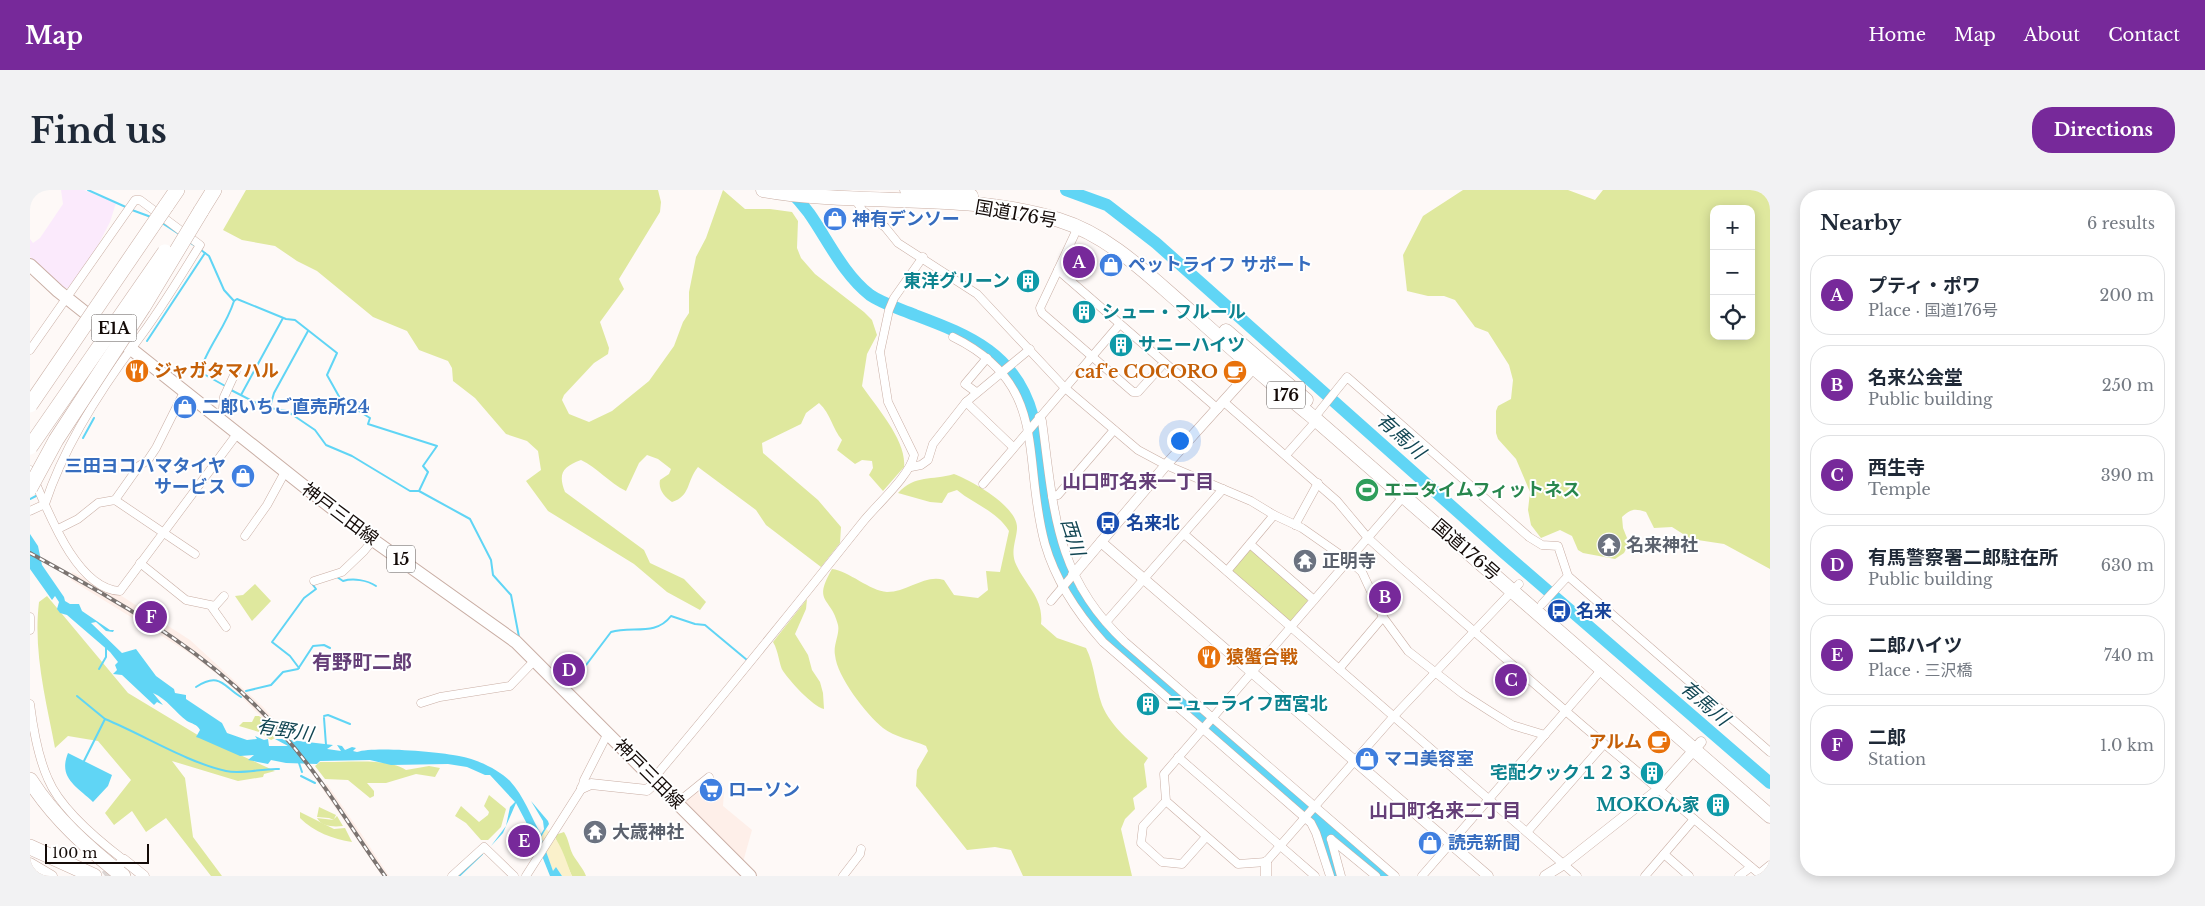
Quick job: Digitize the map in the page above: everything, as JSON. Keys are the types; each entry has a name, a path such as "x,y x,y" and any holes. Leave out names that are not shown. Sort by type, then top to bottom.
{"highway":[{"name":"E1A","path":"30,405 178,190"},
{"name":"E1A","path":"30,447 198,209 207,190"},
{"path":"30,488 56,440 138,314 198,209 214,190"},
{"name":"国道176号","path":"763,190 808,196 852,194 1025,211 1078,227 1099,237 1133,262 1318,414 1516,587 1603,668 1770,804"},
{"name":"国道176号","path":"907,190 1038,205 1086,220 1131,249 1257,364"},
{"path":"30,386 166,206"},
{"name":"国道176号","path":"1318,414 1404,497 1516,587 1544,601 1770,816"},
{"path":"38,504 56,440"},
{"path":"30,780 53,812 71,831 122,867"},
{"path":"30,847 94,876"}],"main road":[{"name":"神戸三田線","path":"30,264 67,297 285,472 373,540 490,622 535,660 750,876"}],"street":[{"path":"852,194 863,211 884,227 898,242 976,294 1065,388 1146,455 1251,501 1274,515 1296,525 1347,560 1362,572 1383,617 1402,646 1463,694 1512,725 1545,735"},
{"path":"30,350 135,200 140,200 200,245 80,428 38,504 30,511"},
{"path":"1078,227 1040,308 1042,313 1133,392 1138,392 1164,363"},
{"path":"582,788 591,784 646,790 656,782 660,772 737,680 871,512 911,467 914,454 888,402 880,352 889,310 894,298 923,257"},
{"path":"1058,270 1164,363 1286,455 1337,500 1368,538 1604,744 1760,875 1770,865"},
{"path":"983,484 1039,417 1120,326"},
{"path":"953,337 987,358 1002,372 1019,399 1026,419 1026,432 1046,546 1063,588 1076,608 1103,642 1306,818 1316,833 1330,876"},
{"path":"911,467 921,465 928,460 933,444 976,392 1030,349"},
{"path":"976,392 965,384 987,358"},
{"path":"1051,601 1166,465 1257,364"},
{"path":"218,419 223,409 224,397 236,371"},
{"path":"1286,455 1347,377 1529,537 1542,545 1558,546 1568,576 1770,752"},
{"path":"115,500 139,466 148,460 156,448 184,392"},
{"path":"966,402 1014,447"},
{"path":"1039,417 1042,421 1052,496 1060,538 1074,575 1106,622 1315,808 1395,876"},
{"path":"1052,496 1058,495 1114,430"},
{"path":"30,470 38,504 58,529 85,575 114,591 120,591 237,434"},
{"path":"245,536 267,505 285,472"},
{"path":"1296,525 1318,483"},
{"path":"1106,622 1223,489"},
{"path":"1404,497 1347,560 1164,774 1166,801 1238,864 1266,862 1394,716 1476,632 1516,587"},
{"path":"58,529 78,519 98,503 115,500 195,554"},
{"path":"1227,572 1274,515"},
{"path":"1184,534 1577,876"},
{"path":"314,581 342,572 373,540"},
{"path":"1101,542 1488,876"},
{"path":"1250,544 1314,600"},
{"path":"140,563 186,600 215,606 224,596"},
{"path":"1544,601 1568,576"},
{"path":"211,606 226,627"},
{"path":"30,616 30,630"},
{"path":"1339,668 1383,617"},
{"path":"421,703 440,697 510,686 535,660"},
{"path":"1422,876 1603,668"},
{"path":"30,704 32,721 48,779 60,798 122,867 144,876"},
{"path":"526,876 582,788 584,780 608,733"},
{"path":"1527,832 1604,744"},
{"path":"1545,876 1564,864 1659,789 1698,746"},
{"path":"1178,757 1315,876"},
{"path":"677,803 709,777"},
{"path":"1166,801 1143,826 1141,843 1155,856 1162,862 1182,864 1206,837"},
{"path":"1646,876 1694,819"},
{"path":"1341,876 1333,838 1376,876"},
{"path":"452,876 484,847 514,876"},
{"path":"843,876 860,854 861,849"},
{"path":"1664,854 1690,876"},
{"path":"1266,862 1266,876"},
{"path":"30,863 52,876"},
{"path":"1739,876 1751,867"}],"shaded area":[{"path":"61,190 84,190 116,203 110,222 94,253 69,288 64,288 30,257 30,239 33,243 40,238 63,204"},
{"path":"72,572 117,593 190,640 263,707 290,737 283,739 226,681 186,651 71,580"},
{"path":"710,778 724,792 723,806 752,830 743,862 685,802 685,798"},
{"path":"327,784 389,876 382,876 321,787"}],"green space":[{"path":"246,190 658,190 661,202 660,212 619,279 624,289 600,322 609,348 608,354 594,363 564,395 562,400 569,414 589,422 612,411 649,381 674,346 683,322 689,313 689,292 696,257 706,238 723,190 745,209 770,209 792,212 798,221 797,248 801,258 815,274 872,320 877,335 867,354 862,386 883,414 896,436 904,457 904,467 883,491 869,475 873,468 872,461 862,460 855,464 837,450 842,440 819,403 806,413 801,424 762,443 763,453 818,500 841,527 840,543 821,567 766,525 756,510 698,467 685,492 672,502 660,487 660,480 669,474 671,469 658,459 647,455 639,463 626,491 581,460 566,468 562,476 565,492 644,550 650,563 684,579 706,602 700,610 667,592 634,564 548,511 526,481 541,470 538,451 527,441 506,434 475,398 453,381 452,368 448,361 419,350 407,331 373,317 317,271 297,261 275,246 242,240 223,230"},
{"path":"1463,190 1568,190 1595,200 1603,190 1770,190 1770,569 1724,544 1691,539 1672,527 1654,528 1646,512 1638,510 1630,511 1622,517 1623,528 1629,543 1624,553 1615,559 1583,553 1578,550 1572,536 1560,530 1541,538 1531,525 1528,510 1530,492 1516,459 1498,439 1496,433 1496,411 1498,406 1511,399 1513,380 1509,365 1488,332 1475,327 1455,300 1444,296 1428,296 1407,291 1403,255 1423,216"},
{"path":"954,474 972,482 993,496 1011,512 1016,521 1017,529 1014,549 1015,562 1040,606 1041,624 1057,638 1086,648 1106,713 1122,734 1148,758 1144,764 1147,787 1133,798 1135,809 1125,819 1121,829 1132,876 1023,876 1011,850 995,847 967,850 916,786 917,770 928,751 926,746 898,736 883,728 861,705 841,674 835,651 838,625 823,594 826,580 832,569 845,573 880,591 895,591 930,579 937,579 944,580 954,595 978,598 988,590 986,571 1000,572 1009,531 992,513 957,490 948,493 942,503 930,502 898,493 918,480"},
{"path":"1248,549 1253,549 1306,596 1308,602 1292,621 1288,621 1232,572 1232,568"},
{"path":"255,584 271,601 252,621 235,596 243,595"},
{"path":"47,596 128,693 201,737 275,771 264,774 263,777 238,781 172,761 185,778 193,837 222,876 211,876 166,818 146,832 132,811 114,825 105,813 131,780 98,741 68,736 55,748 41,676 38,639 39,602"},
{"path":"807,599 806,609 795,634 808,655 812,670 820,682 824,709 808,698 786,675 773,642"},
{"path":"255,716 259,716 270,724 277,737 271,740 259,732 239,726 243,722 252,722"},
{"path":"320,762 388,763 406,770 429,766 440,768 435,777 416,774 386,783 367,783 374,791 374,796 370,798 348,780 325,779 315,766"},
{"path":"489,795 506,809 501,827 488,840 481,840 466,823 455,816 461,806 479,822 488,815 489,812 484,806"},
{"path":"319,807 336,815 334,819 337,816 343,826 325,825 319,821 317,818 334,820 317,817"},
{"path":"300,812 334,829 345,828 352,842 331,837 318,831 300,818"},
{"path":"564,832 573,855 586,876 572,876 555,835"}],"sand":[{"path":"546,829 559,844 572,876 562,876 556,867 553,872 541,837"}],"water":[{"path":"30,534 38,546 42,565 65,601 70,604 79,604 82,611 110,630 114,630 113,632 106,631 96,622 91,623 122,653 136,649 156,676 174,689 175,693 186,695 186,699 222,723 227,733 247,740 257,739 255,736 264,740 268,739 269,746 288,746 275,739 282,739 333,745 327,749 341,751 337,745 342,746 345,750 352,747 356,748 353,751 357,752 365,750 423,751 466,757 479,762 499,772 510,781 523,800 541,834 544,829 543,821 531,801 548,821 549,824 541,837 553,871 556,867 562,876 550,876 536,841 516,803 503,833 491,846 506,826 510,807 515,802 490,775 485,775 467,767 448,764 391,765 370,760 320,761 317,764 286,763 271,760 268,764 248,760 254,755 240,756 196,737 200,730 199,728 187,721 163,699 153,693 163,705 157,702 154,705 122,675 113,674 117,670 115,665 118,662 110,652 67,615 60,613 57,609 59,602 55,596 52,600 30,569"},
{"path":"68,753 112,775 108,786 93,802 70,781 65,769"}],"waterway":[{"path":"88,190 128,208"},
{"name":"西川","path":"789,190 809,213 844,267 860,287 886,304 955,331 972,340 989,350 1015,377 1025,395 1033,417 1049,530 1072,592 1100,631 1383,876"},
{"name":"有馬川","path":"1066,190 1107,205 1156,243 1503,552 1770,783"},
{"path":"132,210 151,217"},
{"path":"162,223 179,234"},
{"path":"189,242 197,247"},
{"path":"201,250 209,256 224,290 234,301 200,372 227,387"},
{"path":"147,341 205,253"},
{"path":"234,301 237,299 286,319 295,320 337,353 327,375 341,400 370,418 368,424 437,446 423,466 428,472 419,491"},
{"path":"241,395 283,318"},
{"path":"270,407 274,393 308,331"},
{"path":"231,390 264,407 287,411 315,430 326,445 352,456 410,491 419,491 470,519 491,560 493,575 511,595 519,637"},
{"path":"83,438 94,418"},
{"path":"30,499 36,496"},
{"path":"337,577 343,581 360,580 376,586"},
{"path":"299,668 290,656 272,642 304,598 316,589 313,585"},
{"path":"563,680 571,685 611,632 658,626 671,616 695,624 705,625 747,660"},
{"path":"246,691 271,685 283,672 298,669 313,646 324,645 330,648"},
{"path":"99,669 106,657 106,648"},
{"path":"196,687 204,682 216,680 241,697"},
{"path":"77,696 105,719 84,761"},
{"path":"324,716 328,715 350,724"},
{"name":"有野川","path":"324,718 326,745"},
{"path":"105,719 180,755 211,767 232,772 279,769"},
{"path":"299,763 302,772"},
{"path":"301,776 315,783"},
{"path":"1320,824 1335,876"},
{"path":"459,876 482,854"}],"tunnel":[{"path":"105,876 119,865"}],"railway":[{"path":"30,553 101,593 167,634 228,680 258,708 300,754 385,876"}],"place":[{"name":"神有デンソー","path":"835,219"},
{"name":"プティ・ポワ","path":"1079,262"},
{"name":"ペットライフ サポート","path":"1111,265"},
{"name":"東洋グリーン","path":"1028,281"},
{"name":"シュー・フルール","path":"1084,312"},
{"name":"サニーハイツ","path":"1121,345"},
{"name":"ジャガタマハル","path":"137,371"},
{"name":"caf'e COCORO","path":"1235,372"},
{"name":"二郎いちご直売所24","path":"185,407"},
{"name":"三田ヨコハマタイヤ サービス","path":"243,476"},
{"name":"エニタイムフィットネス","path":"1367,490"},
{"name":"名来北","path":"1108,523"},
{"name":"名来神社","path":"1609,545"},
{"name":"正明寺","path":"1305,561"},
{"name":"名来公会堂","path":"1385,597"},
{"name":"名来","path":"1559,611"},
{"name":"二郎","path":"151,617"},
{"name":"猿蟹合戦","path":"1209,657"},
{"name":"有馬警察署二郎駐在所","path":"569,670"},
{"name":"西生寺","path":"1511,680"},
{"name":"ニューライフ西宮北","path":"1148,704"},
{"name":"アルム","path":"1659,742"},
{"name":"マコ美容室","path":"1367,759"},
{"name":"宅配クック１２３","path":"1652,773"},
{"name":"ローソン","path":"711,790"},
{"name":"MOKOん家","path":"1718,805"},
{"name":"大歳神社","path":"595,832"},
{"name":"二郎ハイツ","path":"524,841"},
{"name":"読売新聞","path":"1430,843"}],"district":[{"name":"山口町名来一丁目","path":"1138,481"},
{"name":"有野町二郎","path":"362,662"},
{"name":"山口町名来二丁目","path":"1445,810"}]}
